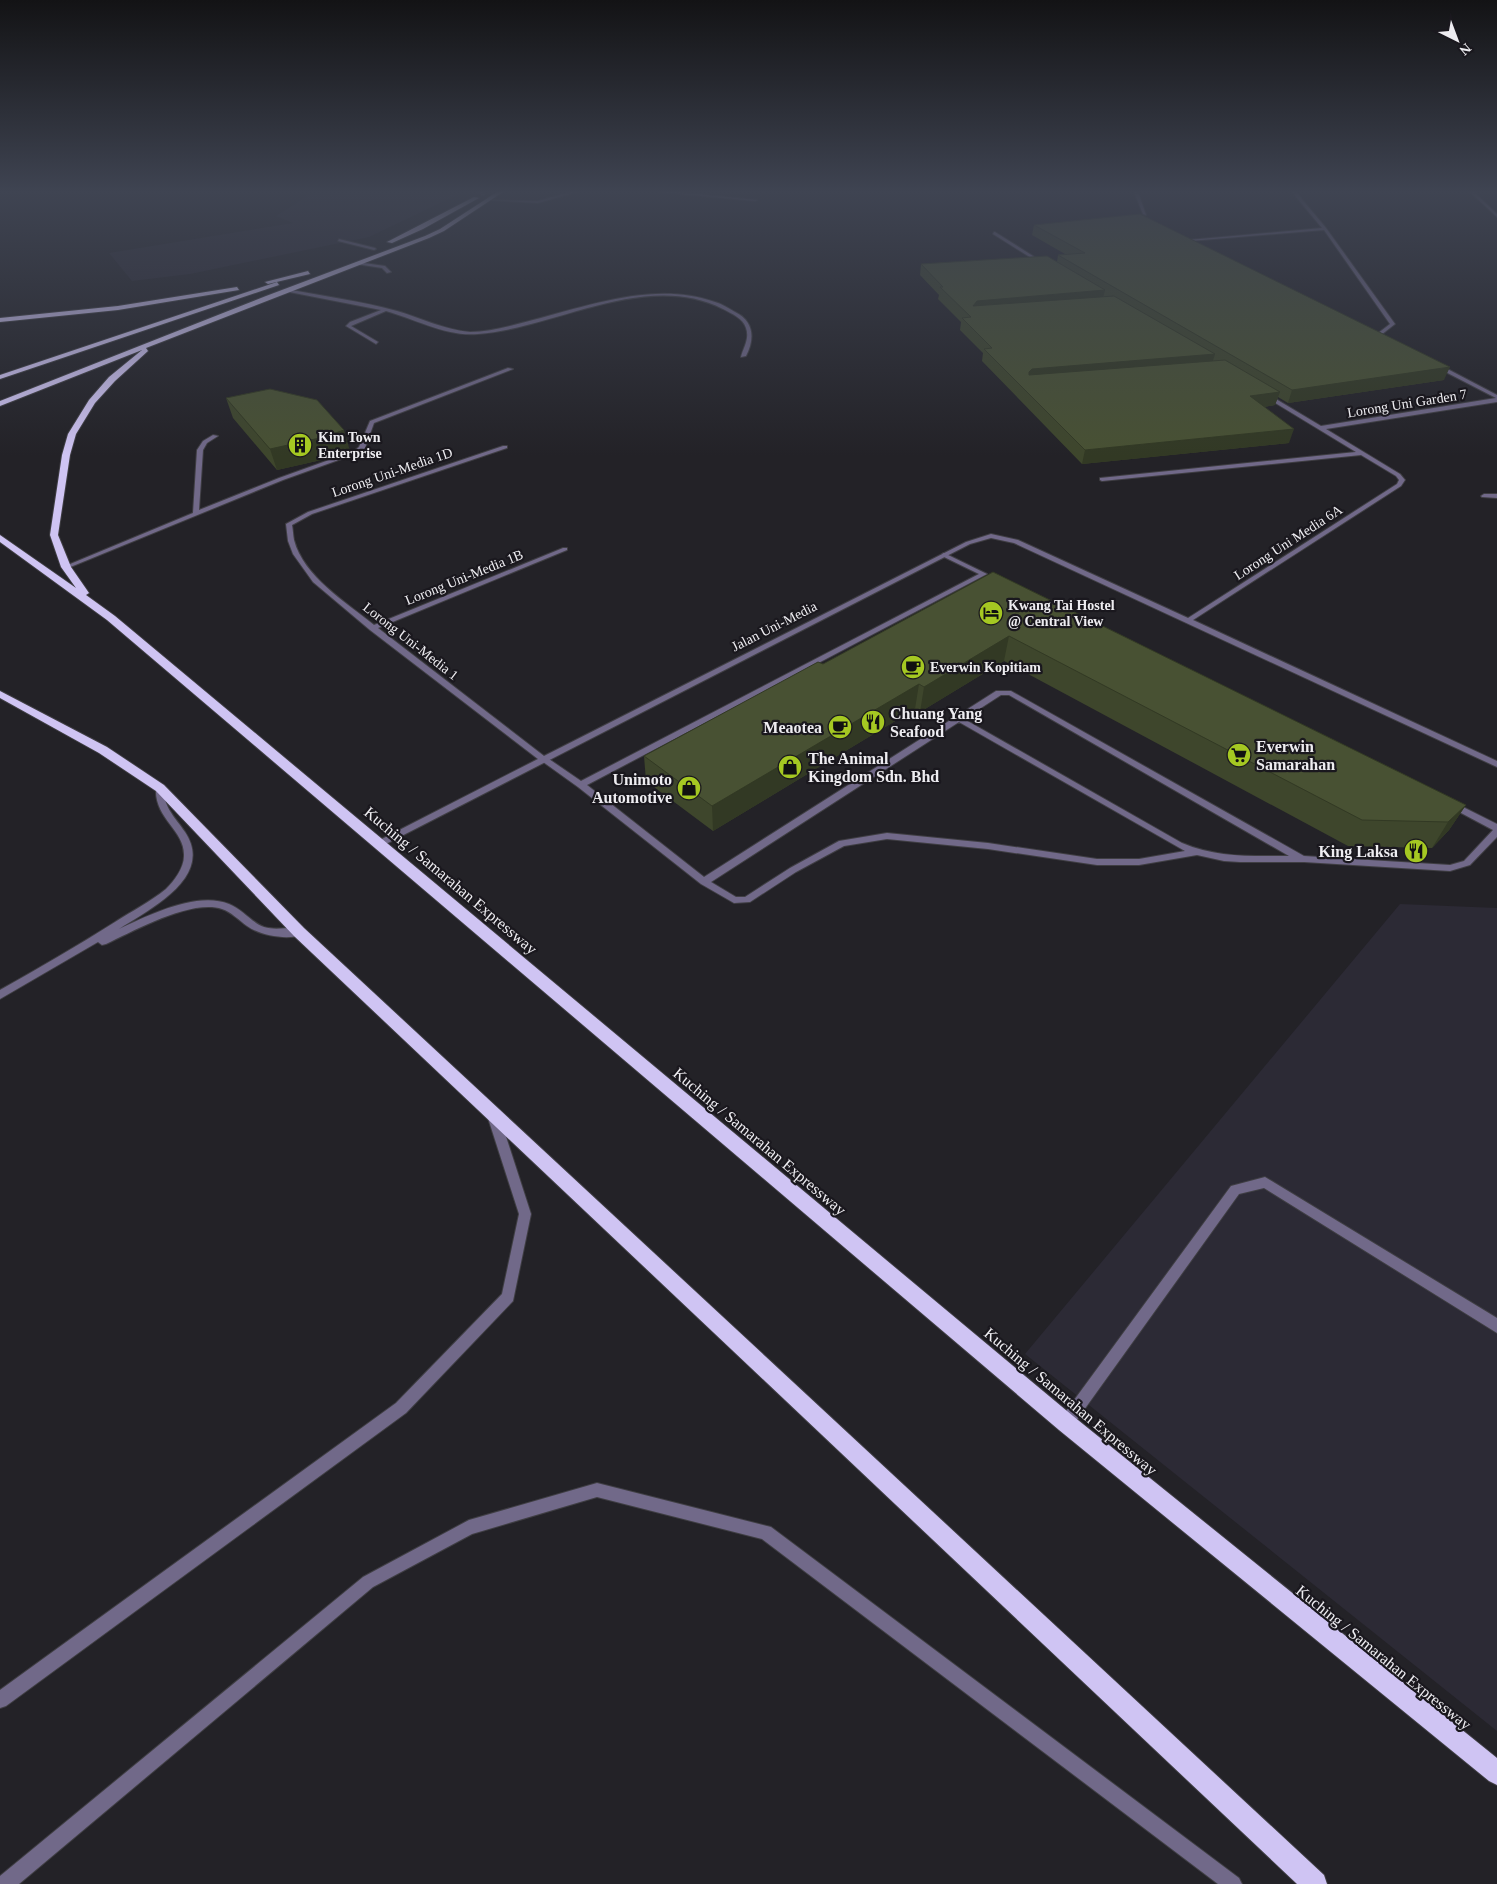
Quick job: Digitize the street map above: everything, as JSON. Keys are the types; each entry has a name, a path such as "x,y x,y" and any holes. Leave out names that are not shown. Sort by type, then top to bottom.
{"highway":[{"path":"0,320 138,306 216,294 278,280"},
{"path":"0,377 288,280"},
{"path":"0,404 313,280"},
{"path":"88,599 66,567 54,535 66,455 72,434 92,402 112,379 154,343"},
{"name":"Kuching / Samarahan Expressway","path":"0,538 88,599 1066,1423 1497,1773"},
{"path":"0,695 103,750 160,788 299,932 1316,1884"}],"street":[{"path":"1361,280 1393,324 1379,334"},
{"path":"286,290 386,310 470,333 511,326 643,296 688,296 724,306 743,318 750,327 750,344 743,356"},
{"path":"376,343 348,326 352,322 386,310"},
{"path":"1370,330 1387,339"},
{"path":"1430,361 1497,399"},
{"path":"66,567 281,479 356,452 362,448 372,422 510,369"},
{"path":"1262,393 1363,454"},
{"name":"Lorong Uni Garden 7","path":"1320,428 1497,399"},
{"path":"196,514 200,450 205,442 215,436"},
{"name":"Lorong Uni-Media 1D","path":"289,524 310,513 505,447"},
{"path":"1102,479 1363,454"},
{"name":"Lorong Uni Media 6A","path":"1190,620 1400,485 1402,480 1398,475 1363,454"},
{"path":"1484,496 1497,496"},
{"name":"Lorong Uni-Media 1","path":"289,524 291,541 296,554 315,581 372,628 581,785 704,882 734,900 747,900 793,870 842,842 887,836 988,846 1097,862 1139,862 1195,853"},
{"name":"Jalan Uni-Media","path":"379,844 543,758 944,555 980,538 991,536 1004,537 1190,620 1496,762"},
{"name":"Lorong Uni-Media 1B","path":"372,628 565,549"},
{"path":"944,555 993,578"},
{"path":"581,785 984,574"},
{"path":"704,882 999,693 1011,693 1302,859"},
{"path":"959,719 1195,853 1218,858 1302,859 1450,868 1467,863 1497,829 1444,801"},
{"path":"0,995 73,954 170,890 183,872 189,857 187,844 166,814 159,795 160,788"},
{"path":"73,954 174,910 201,904 221,904 253,926 274,933 299,932"},
{"path":"0,1700 401,1408 508,1297 525,1214 492,1113"},
{"path":"1066,1423 1235,1190 1265,1182 1497,1326"},
{"path":"5,1884 368,1582 469,1527 597,1490 766,1532 1233,1884"}],"shaded area":[{"path":"1400,904 1497,908 1497,1731 1025,1354"}],"building":[{"path":"936,280 1088,280 1105,290 977,301 973,306 1114,296 1215,354 1032,369 1029,375 1225,360 1280,392 1250,396 1294,429 1085,450 984,349 992,348 962,318 971,317 940,287 943,287"},
{"path":"1101,280 1274,280 1450,367 1292,390"},
{"path":"270,389 317,400 344,430 324,437 270,449 226,398"},
{"path":"993,572 1466,805 1448,822 1362,820 1009,636 924,687 919,684 712,806 644,756 818,662 823,664"}],"place":[{"name":"Kim Town Enterprise","path":"300,445"},
{"name":"Kwang Tai Hostel @ Central View","path":"991,613"},
{"name":"Everwin Kopitiam","path":"913,667"},
{"name":"Chuang Yang Seafood","path":"873,722"},
{"name":"Meaotea","path":"840,727"},
{"name":"Everwin Samarahan","path":"1239,755"},
{"name":"The Animal Kingdom Sdn. Bhd","path":"790,767"},
{"name":"Unimoto Automotive","path":"689,788"},
{"name":"King Laksa","path":"1416,851"}]}
